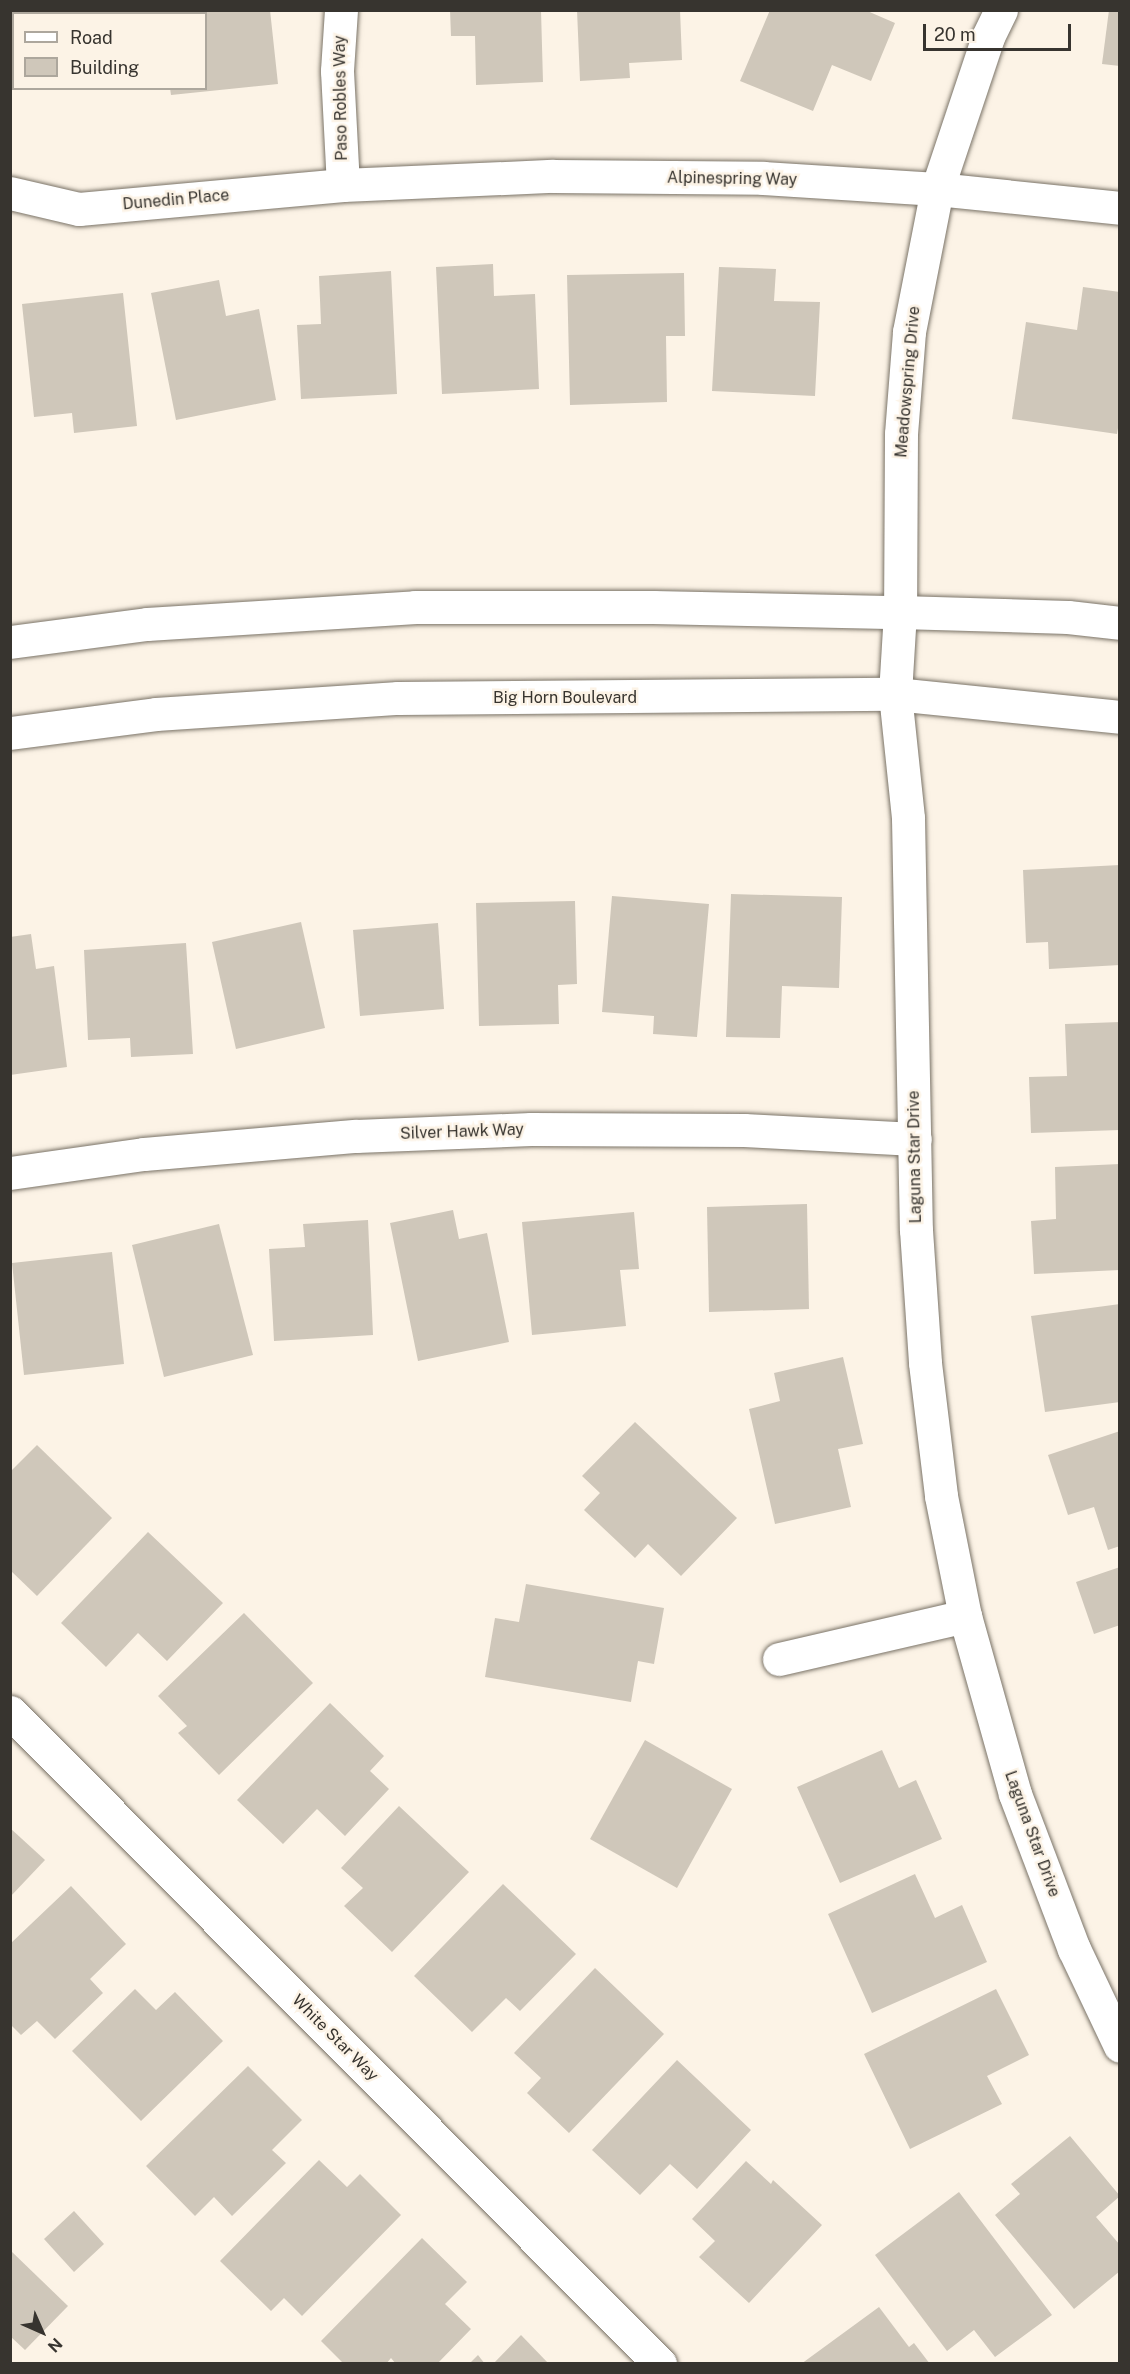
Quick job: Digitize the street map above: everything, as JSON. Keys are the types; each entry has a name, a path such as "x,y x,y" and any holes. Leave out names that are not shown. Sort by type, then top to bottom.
{"street":[{"name":"Paso Robles Way","path":"341,10 337,70 343,185"},
{"name":"Meadowspring Drive","path":"895,694 900,612 901,434 909,332 937,189 988,37 1001,10"},
{"name":"Alpinespring Way","path":"343,185 553,176 763,178 937,189 1119,208"},
{"name":"Dunedin Place","path":"10,194 79,209 343,185"},
{"path":"10,642 147,624 415,607 653,607 900,612 1068,617 1119,624"},
{"name":"Big Horn Boulevard","path":"10,733 156,714 398,698 895,694 1119,717"},
{"name":"Laguna Star Drive","path":"895,694 908,818 916,1230 925,1363 941,1496 965,1616 1015,1794 1074,1949 1119,2046"},
{"name":"Silver Hawk Way","path":"10,1173 144,1154 344,1137 531,1129 744,1130 915,1139"},
{"path":"779,1659 965,1616"},
{"name":"White Star Way","path":"10,1712 660,2364"}],"building":[{"path":"27,10 126,10 126,12 27,12"},
{"path":"162,10 270,10 278,84 171,95 170,90 207,90 207,12 162,12"},
{"path":"450,10 541,10 543,82 476,85 475,36 451,36"},
{"path":"577,10 680,10 682,60 629,63 630,78 580,81"},
{"path":"770,10 865,10 895,23 871,81 832,65 813,111 740,81"},
{"path":"1109,10 1120,10 1120,66 1102,64"},
{"path":"493,264 494,296 535,294 539,389 442,394 436,267"},
{"path":"719,267 776,269 774,301 820,302 815,396 712,391"},
{"path":"391,271 397,394 301,399 297,325 321,324 319,276"},
{"path":"684,273 685,336 666,336 667,402 570,405 567,275"},
{"path":"219,280 226,316 259,309 276,400 176,420 151,293"},
{"path":"1083,287 1120,292 1120,416 1117,434 1012,419 1026,322 1077,330"},
{"path":"123,293 137,426 74,433 72,413 34,417 22,304"},
{"path":"1120,865 1120,965 1049,969 1048,942 1026,943 1023,870"},
{"path":"731,894 842,897 839,988 782,986 780,1038 726,1037"},
{"path":"612,896 709,904 697,1037 653,1034 654,1016 602,1012"},
{"path":"575,901 577,984 558,985 559,1024 479,1026 476,903"},
{"path":"301,922 325,1028 236,1049 212,942"},
{"path":"438,923 444,1009 360,1016 353,930"},
{"path":"31,934 36,969 54,966 67,1067 10,1075 10,937"},
{"path":"186,943 193,1054 131,1057 130,1038 88,1040 84,950"},
{"path":"1120,1022 1120,1130 1031,1133 1029,1077 1067,1076 1065,1024"},
{"path":"1120,1164 1120,1270 1034,1274 1031,1221 1056,1219 1055,1167"},
{"path":"807,1204 809,1309 709,1312 707,1207"},
{"path":"453,1210 459,1239 487,1233 509,1342 418,1361 390,1223"},
{"path":"634,1212 639,1269 620,1270 626,1326 532,1335 522,1222"},
{"path":"368,1220 373,1335 274,1341 269,1249 305,1247 303,1224"},
{"path":"219,1224 253,1355 164,1377 132,1245"},
{"path":"112,1252 124,1364 24,1375 12,1263"},
{"path":"1120,1304 1120,1402 1045,1412 1031,1316"},
{"path":"843,1357 863,1444 838,1449 851,1507 775,1524 749,1409 780,1401 774,1373"},
{"path":"635,1422 737,1518 681,1576 648,1544 635,1558 584,1510 600,1493 582,1476"},
{"path":"1120,1431 1120,1546 1108,1550 1094,1507 1068,1515 1048,1455"},
{"path":"37,1445 112,1518 37,1596 10,1570 10,1472"},
{"path":"148,1532 223,1603 167,1661 138,1633 106,1667 61,1623"},
{"path":"1120,1567 1120,1625 1094,1634 1076,1582"},
{"path":"526,1584 664,1608 654,1664 638,1661 631,1702 485,1677 495,1618 519,1622"},
{"path":"244,1613 313,1683 219,1775 178,1733 187,1726 158,1696"},
{"path":"330,1703 384,1756 370,1771 389,1789 345,1836 317,1809 283,1844 237,1800"},
{"path":"645,1740 732,1789 677,1888 590,1839"},
{"path":"882,1750 899,1788 916,1780 942,1839 840,1883 797,1787"},
{"path":"399,1806 469,1872 392,1952 344,1906 363,1888 341,1868"},
{"path":"10,1828 45,1860 10,1897"},
{"path":"915,1874 935,1918 962,1905 987,1962 872,2013 828,1914"},
{"path":"503,1884 576,1954 520,2011 506,1998 472,2032 414,1976"},
{"path":"71,1886 126,1944 90,1979 103,1993 55,2039 37,2021 21,2035 10,2024 10,1944"},
{"path":"595,1968 664,2034 569,2133 527,2093 541,2078 514,2053"},
{"path":"135,1989 156,2010 175,1992 223,2041 141,2121 72,2051"},
{"path":"996,1989 1029,2055 987,2076 1002,2104 910,2149 864,2054"},
{"path":"677,2060 751,2130 697,2189 670,2164 640,2195 592,2150"},
{"path":"248,2066 302,2120 272,2150 286,2163 232,2216 214,2197 195,2216 146,2166"},
{"path":"1070,2136 1120,2196 1096,2217 1120,2245 1120,2271 1074,2309 995,2215 1020,2194 1011,2184"},
{"path":"319,2160 347,2187 360,2174 401,2215 302,2316 284,2298 271,2311 220,2261"},
{"path":"746,2161 771,2184 773,2180 822,2225 749,2303 699,2257 715,2241 692,2219"},
{"path":"959,2192 1052,2315 995,2357 974,2330 947,2351 875,2255"},
{"path":"74,2211 104,2244 74,2272 44,2239"},
{"path":"422,2238 467,2282 445,2304 471,2329 437,2364 396,2364 391,2358 386,2364 344,2364 321,2341"},
{"path":"10,2250 68,2306 25,2350 10,2336"},
{"path":"879,2307 909,2347 914,2343 930,2364 801,2364"},
{"path":"521,2335 549,2364 493,2364"},
{"path":"478,2355 485,2364 469,2364"}]}
